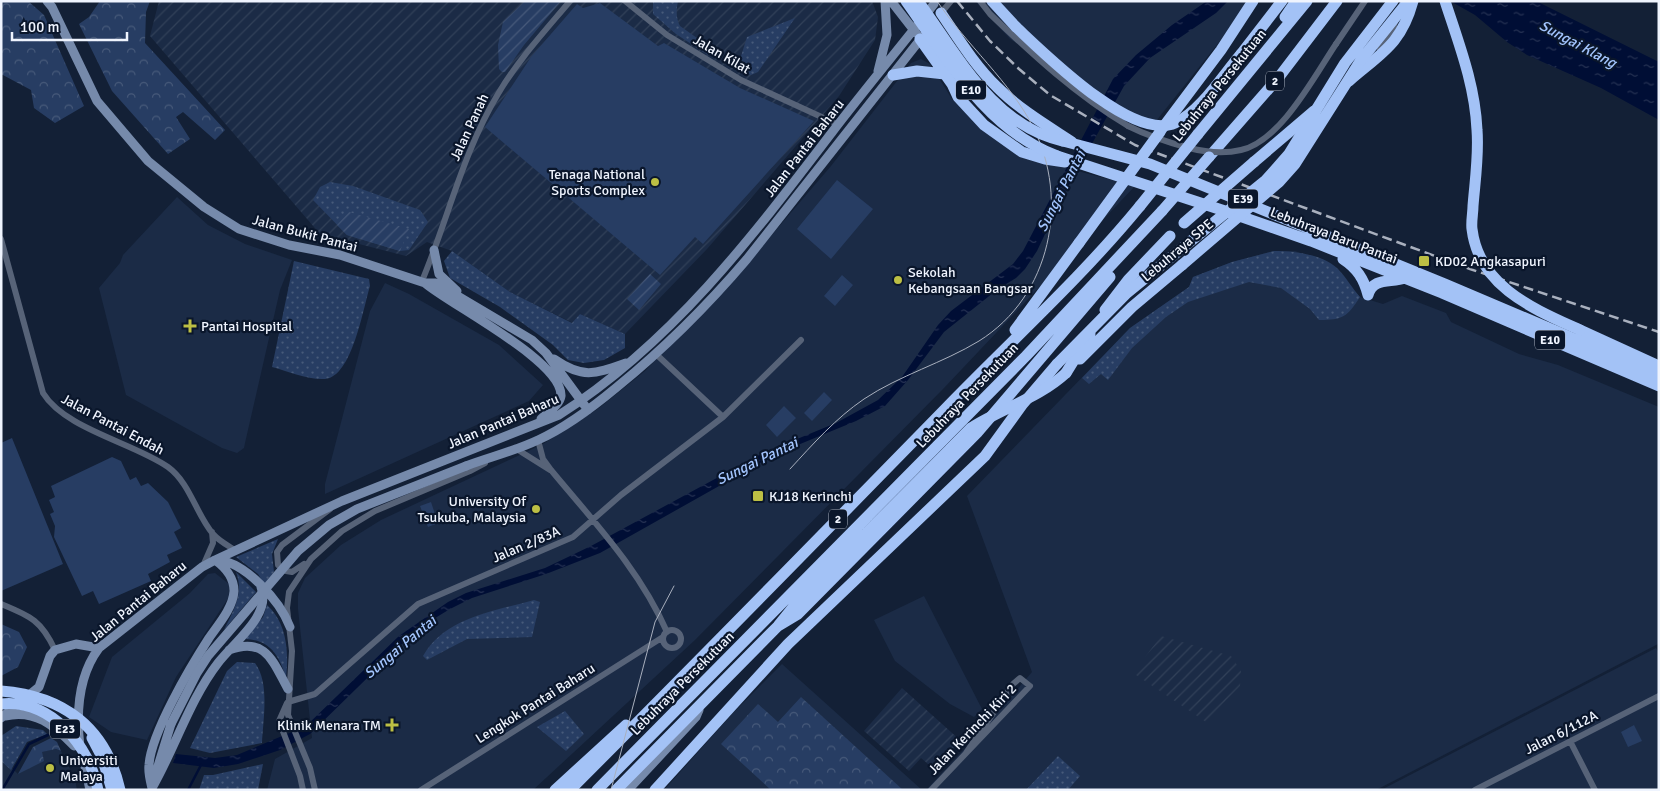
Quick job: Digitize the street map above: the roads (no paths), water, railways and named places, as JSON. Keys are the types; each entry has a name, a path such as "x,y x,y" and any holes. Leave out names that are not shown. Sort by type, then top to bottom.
{"highway":[{"name":"Lebuhraya Baru Pantai","path":"906,1 975,97 995,118 1032,145 1081,165 1141,182 1311,241 1405,278 1659,386"},
{"name":"Lebuhraya Baru Pantai","path":"918,1 974,79 998,106 1040,134 1150,164 1446,284 1659,375"},
{"path":"992,1 1014,31 1110,105 1135,120 1158,126 1175,123 1186,117 1196,108 1282,1"},
{"path":"996,356 1221,50 1253,1"},
{"path":"1267,49 1296,1"},
{"name":"Lebuhraya Persekutuan","path":"570,790 996,356 1105,249 1307,1"},
{"name":"Lebuhraya Persekutuan","path":"596,790 736,651 1026,356 1152,222 1279,77 1337,1"},
{"name":"Lebuhraya SPE","path":"654,790 794,639 984,456 1022,405 1057,364 1127,293 1266,180 1289,154 1345,63 1392,1"},
{"name":"Lebuhraya SPE","path":"1066,373 1132,307 1279,182 1295,164 1361,60 1407,1"},
{"path":"1086,307 1360,71 1381,56 1396,41 1404,28 1414,1"},
{"path":"1445,1 1475,99 1478,133 1472,229 1484,264 1496,283 1515,298 1659,366"},
{"path":"936,5 968,52 996,86 1022,109 1076,144"},
{"path":"917,35 945,74"},
{"path":"968,52 956,43 944,46 938,58 958,97 984,125 1022,152 1050,160 1081,165"},
{"path":"893,75 917,71 945,74"},
{"path":"778,626 798,614 952,459 1086,307 1152,222"},
{"path":"616,790 778,626 794,605 971,428 991,415 1041,392 1066,373 1112,301 1128,280 1170,236"},
{"path":"1311,241 1354,268 1365,285 1368,295 1371,287 1376,283 1393,282 1405,278"},
{"path":"736,651 762,633 835,565"},
{"path":"555,790 604,743 679,681"},
{"name":"E23","path":"1,691 36,696 63,708"},
{"name":"E23","path":"1,704 38,710 62,727 82,747 93,768 98,790"},
{"path":"63,708 87,732 97,747 112,790"},
{"path":"63,708 86,724 100,741 112,763 120,790"}],"main road":[{"name":"Jalan Bukit Pantai","path":"47,1 52,7 97,101 148,161 204,207 239,229 289,244 340,255 423,282 436,283 518,330 546,353 588,410"},
{"path":"889,2 909,9 918,1"},
{"path":"1221,50 1247,20 1259,1"},
{"path":"889,2 917,35"},
{"path":"875,78 883,57 889,2"},
{"name":"Jalan Pantai Baharu","path":"152,789 171,724 197,673 208,656 298,551 329,526 356,509 538,440 588,410 657,355 711,300 747,259 893,75 936,5"},
{"name":"Jalan Pantai Baharu","path":"90,790 80,753 78,728 79,702 84,674 99,648 202,567 215,560 342,501 527,429 559,414 582,400 632,361 689,307 782,200 838,124 875,78 917,35"},
{"path":"434,250 439,274 475,305"},
{"name":"Jalan Bukit Pantai","path":"423,282 484,320 534,359 554,380 561,396 559,402 527,429"},
{"path":"546,353 567,368 583,374 599,372 632,361"},
{"path":"215,560 225,560 243,568 279,607 290,627"},
{"path":"152,789 149,767 159,734 176,694 224,616 234,591 229,574 215,560"},
{"path":"152,789 216,665 261,611 264,596 261,587"},
{"path":"45,720 37,698 50,656 55,650 76,644 99,648"},
{"path":"227,651 238,647 259,648 270,656 288,689"},
{"path":"2,718 39,687"},
{"path":"628,790 696,717 702,703"},
{"path":"2,718 26,714 45,720 56,728 80,753"}],"street":[{"name":"Jalan Panah","path":"423,282 460,174 497,95 526,54 570,1"},
{"name":"Jalan Kilat","path":"625,1 667,35 741,80 838,124"},
{"path":"936,5 951,1"},
{"path":"980,1 1093,105 1128,126 1166,142 1202,151 1222,152 1242,150 1266,136 1299,100 1365,1"},
{"path":"1360,71 1393,30 1396,13 1392,1"},
{"name":"Jalan Pantai Endah","path":"1,239 43,393 48,402 91,428 168,468 182,483 212,532 235,550"},
{"name":"Jalan 2/83A","path":"288,702 315,694 418,604 573,537 592,519 723,417 801,340"},
{"path":"657,355 723,417"},
{"path":"538,440 543,459 592,519"},
{"path":"515,448 551,470"},
{"path":"342,501 282,545 276,558 278,565 286,571 292,572 342,531 375,511 470,471 496,455"},
{"name":"Lengkok Pantai Baharu","path":"421,790 665,635 646,588 592,519"},
{"path":"202,567 212,548 212,532"},
{"path":"310,558 289,592 288,608 292,651 288,702 291,725 310,768 315,790"},
{"path":"1,604 25,613 38,623 55,650"},
{"name":"Jalan Kerinchi Kiri 2","path":"931,790 1030,686 1020,678 1013,684 966,753"},
{"name":"Jalan 6/112A","path":"1475,790 1659,696"},
{"path":"288,702 280,716 281,729 292,752 303,790"},
{"path":"1570,742 1595,790"}],"water":[{"path":"1207,1 1228,1 1216,13 1150,58 1124,86 1063,196 1037,251 1025,269 1016,278 998,289 944,332 908,380 885,406 856,421 776,454 600,553 546,574 472,598 450,609 427,623 404,642 310,734 280,750 238,764 214,768 173,763 176,754 215,758 237,755 306,726 399,636 448,602 466,593 545,568 591,546 763,453 836,423 878,400 902,377 938,325 951,311 1013,264 1023,251 1113,79 1136,55 1172,25"},
{"name":"Sungai Klang","path":"1450,1 1536,1 1659,62 1659,120 1601,88 1527,55 1507,42 1475,15"}],"waterway":[{"name":"Sungai Pantai","path":"2,790 29,744 48,735"},
{"path":"188,790 201,765"}],"tram line":[{"path":"790,469 834,423 864,399 892,383 965,349 1004,322 1023,299 1037,273 1047,244 1051,215 1050,185 1044,155 1033,127 1001,79 948,17 937,1"},
{"path":"611,790 655,622 674,586"}],"railway":[{"path":"957,1 990,41 1050,95 1135,145 1470,269 1659,332"}],"place":[{"name":"Tenaga National Sports Complex","path":"655,182"},
{"name":"KD02 Angkasapuri","path":"1424,261"},
{"name":"Sekolah Kebangsaan Bangsar","path":"898,280"},
{"name":"Pantai Hospital","path":"190,326"},
{"name":"KJ18 Kerinchi","path":"758,496"},
{"name":"University Of Tsukuba, Malaysia","path":"536,509"},
{"name":"Klinik Menara TM","path":"392,725"},
{"name":"Universiti Malaya","path":"50,768"}]}
